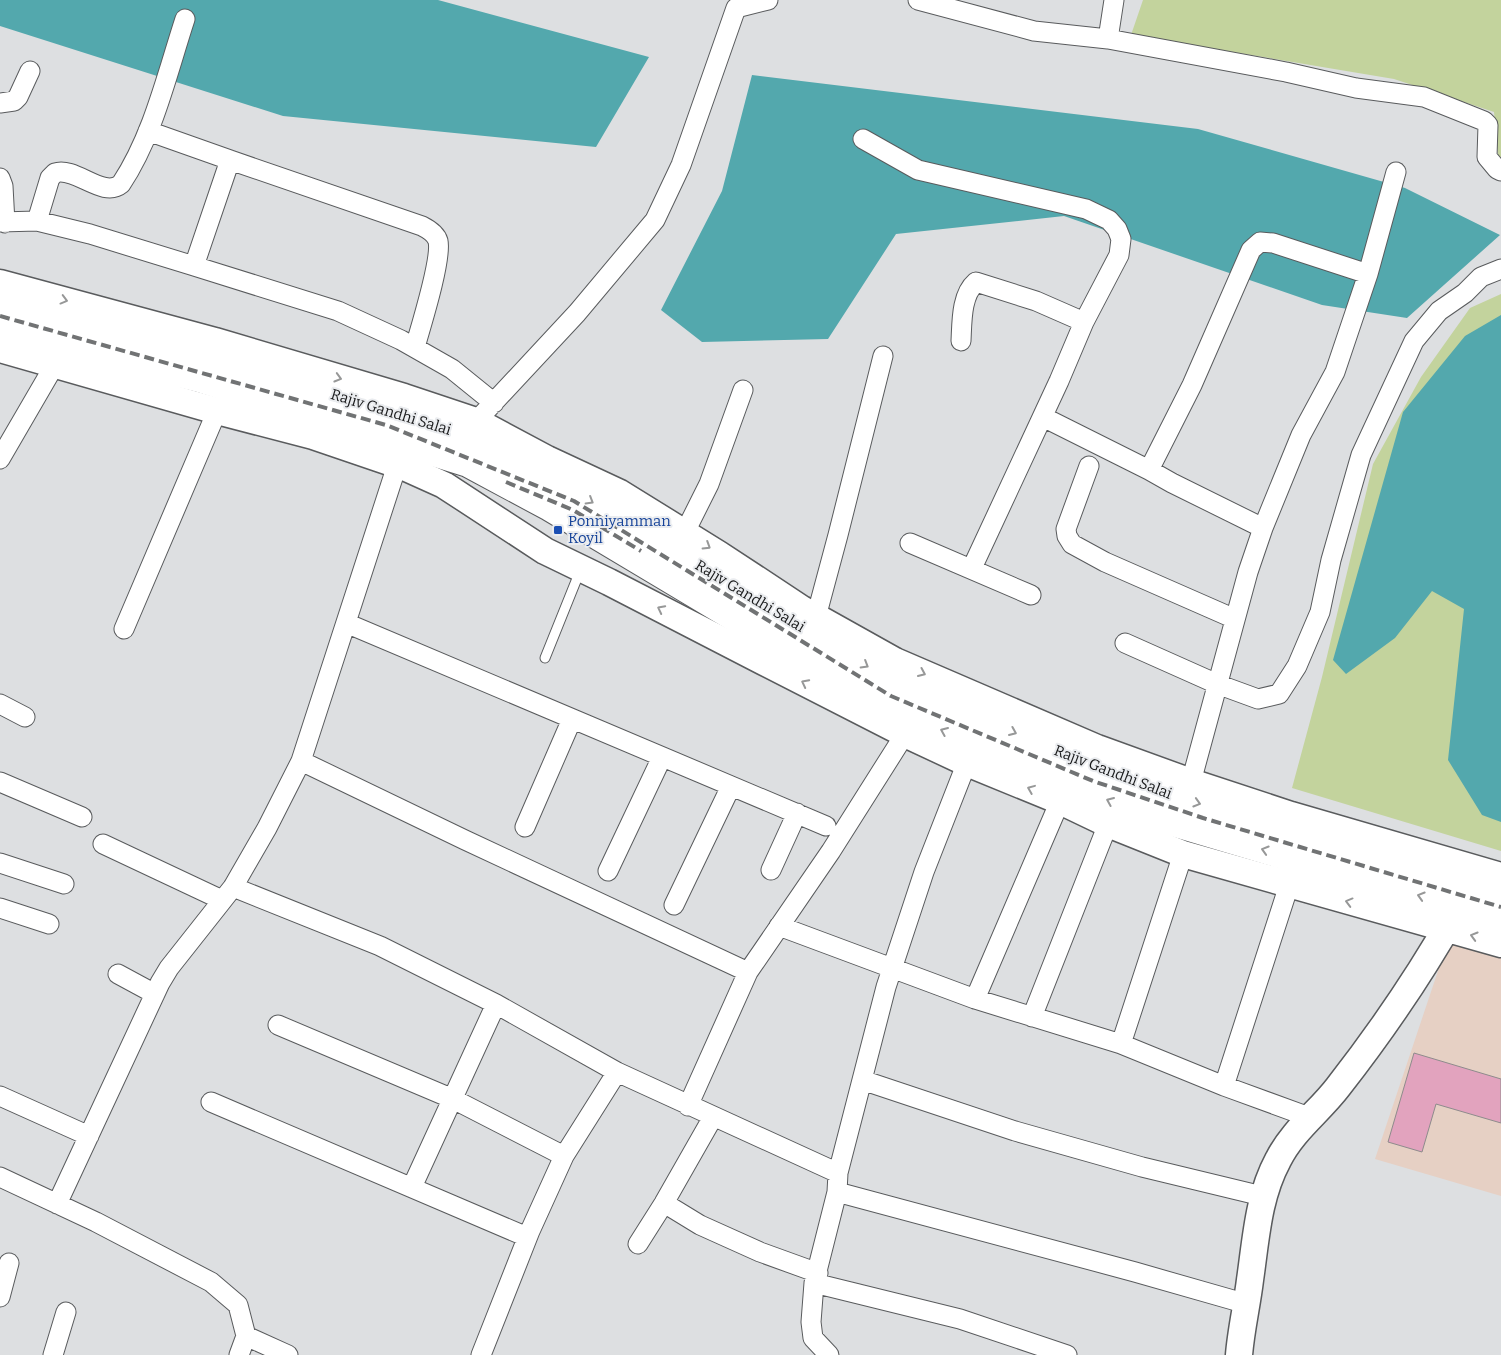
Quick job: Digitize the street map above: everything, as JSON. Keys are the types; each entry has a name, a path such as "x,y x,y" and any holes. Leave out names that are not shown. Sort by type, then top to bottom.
{"main road":[{"name":"Rajiv Gandhi Salai","path":"0,300 72,320 478,420 478,439 563,484 895,683 1145,787 1501,894"},
{"name":"Rajiv Gandhi Salai","path":"0,326 60,354 199,378 400,454 468,463 550,507 883,706 970,753 1452,918 1501,920"}],"street":[{"path":"478,420 578,313 655,220 682,165 734,4 768,0"},
{"path":"918,0 1034,31 1108,39 1286,72 1356,88 1424,97 1484,121 1488,125 1487,157 1497,169 1501,170"},
{"path":"1108,39 1114,0"},
{"path":"37,221 50,178 55,173 66,172 98,185 112,188 117,187 127,176 138,156 148,131 185,19"},
{"path":"0,103 14,101 18,97 30,71"},
{"path":"148,131 422,226 432,232 438,240 437,260 415,347"},
{"path":"863,139 918,170 1086,209 1109,220 1121,239 1119,255 1084,322 1043,417 972,568"},
{"path":"194,266 230,160"},
{"path":"1191,782 1248,572 1263,528 1301,435 1335,372 1368,274 1396,172"},
{"path":"0,178 3,186 2,223 37,221 90,234 338,311 415,347 452,368 478,420"},
{"path":"1149,470 1192,385 1252,250 1260,242 1273,242 1368,274"},
{"path":"1126,644 1258,700 1279,694 1297,666 1320,612 1331,560 1361,455 1414,341 1439,311 1465,293 1481,277 1501,269"},
{"path":"962,341 963,315 967,295 971,286 976,282 1036,301 1084,322"},
{"path":"0,283 224,344 478,420 548,459 620,493 816,617 895,661 1097,748 1191,782 1291,815 1501,876"},
{"path":"0,349 60,354 217,411 313,436 400,454 545,551 906,734 970,753 1060,801 1108,824 1182,854 1289,885 1452,918 1501,944"},
{"path":"0,459 60,354"},
{"path":"816,617 883,356"},
{"path":"684,532 709,484 743,390"},
{"path":"124,628 217,411"},
{"path":"1043,417 1263,528"},
{"path":"57,1204 155,994 169,968 228,893 267,828 301,761 400,454"},
{"path":"1089,466 1066,529 1067,536 1072,544 1105,562 1235,619"},
{"path":"910,543 972,568 1031,595"},
{"path":"346,623 826,826"},
{"path":"0,704 25,717"},
{"path":"525,827 572,719"},
{"path":"688,1106 748,972 831,850 906,734"},
{"path":"829,1355 813,1338 811,1322 816,1278 837,1192 838,1173 892,968 924,872 970,753"},
{"path":"608,871 662,757"},
{"path":"301,761 473,844 748,972"},
{"path":"0,782 82,817"},
{"path":"674,905 731,786"},
{"path":"975,999 1060,801"},
{"path":"771,870 797,813"},
{"path":"1032,1017 1108,824"},
{"path":"103,844 228,893 380,946 496,1004 617,1072 838,1173"},
{"path":"1121,1044 1182,854"},
{"path":"0,863 64,884"},
{"path":"1224,1086 1289,885"},
{"path":"0,908 49,924"},
{"path":"1239,1355 1262,1196 1278,1160 1287,1145 1337,1089 1364,1055 1398,1006 1452,918"},
{"path":"779,926 975,999 1121,1044 1224,1086 1310,1117"},
{"path":"118,974 155,994"},
{"path":"412,1187 496,1004"},
{"path":"278,1026 452,1099 564,1156"},
{"path":"481,1355 527,1237 564,1156 617,1072"},
{"path":"862,1080 1015,1131 1142,1167 1262,1196"},
{"path":"0,1096 89,1136"},
{"path":"211,1102 527,1237"},
{"path":"638,1244 664,1203 713,1116"},
{"path":"0,1177 96,1222 211,1282 238,1306 246,1336 239,1355"},
{"path":"837,1192 1247,1304"},
{"path":"664,1203 700,1225 816,1278 960,1319 1067,1355"},
{"path":"0,1297 9,1264"},
{"path":"53,1355 66,1312"},
{"path":"246,1336 288,1355"}],"lane":[{"path":"545,658 581,568"}],"shaded area":[{"path":"1450,935 1501,950 1501,1196 1375,1159"}],"green space":[{"path":"1143,0 1501,0 1501,157 1498,156 1494,112 1394,79 1131,35"},
{"path":"1501,294 1501,851 1292,788 1322,677 1373,464 1421,377 1470,308"}],"water":[{"path":"0,0 438,0 649,57 596,147 283,116 0,26"},
{"path":"752,75 1198,129 1405,188 1500,235 1407,318 1322,305 1064,216 896,234 828,339 702,342 661,310 722,191"},
{"path":"1501,315 1501,822 1482,815 1448,760 1464,609 1432,591 1395,638 1346,674 1333,660 1403,412 1465,336"}],"building":[{"path":"1414,1053 1501,1079 1501,1123 1436,1104 1422,1152 1388,1142"}],"railway":[{"path":"0,316 386,425 574,501 891,696 1093,781 1203,818 1501,907"},
{"path":"506,482 573,510 641,551"}],"place":[{"name":"Ponniyamman Koyil","path":"558,530"}]}
